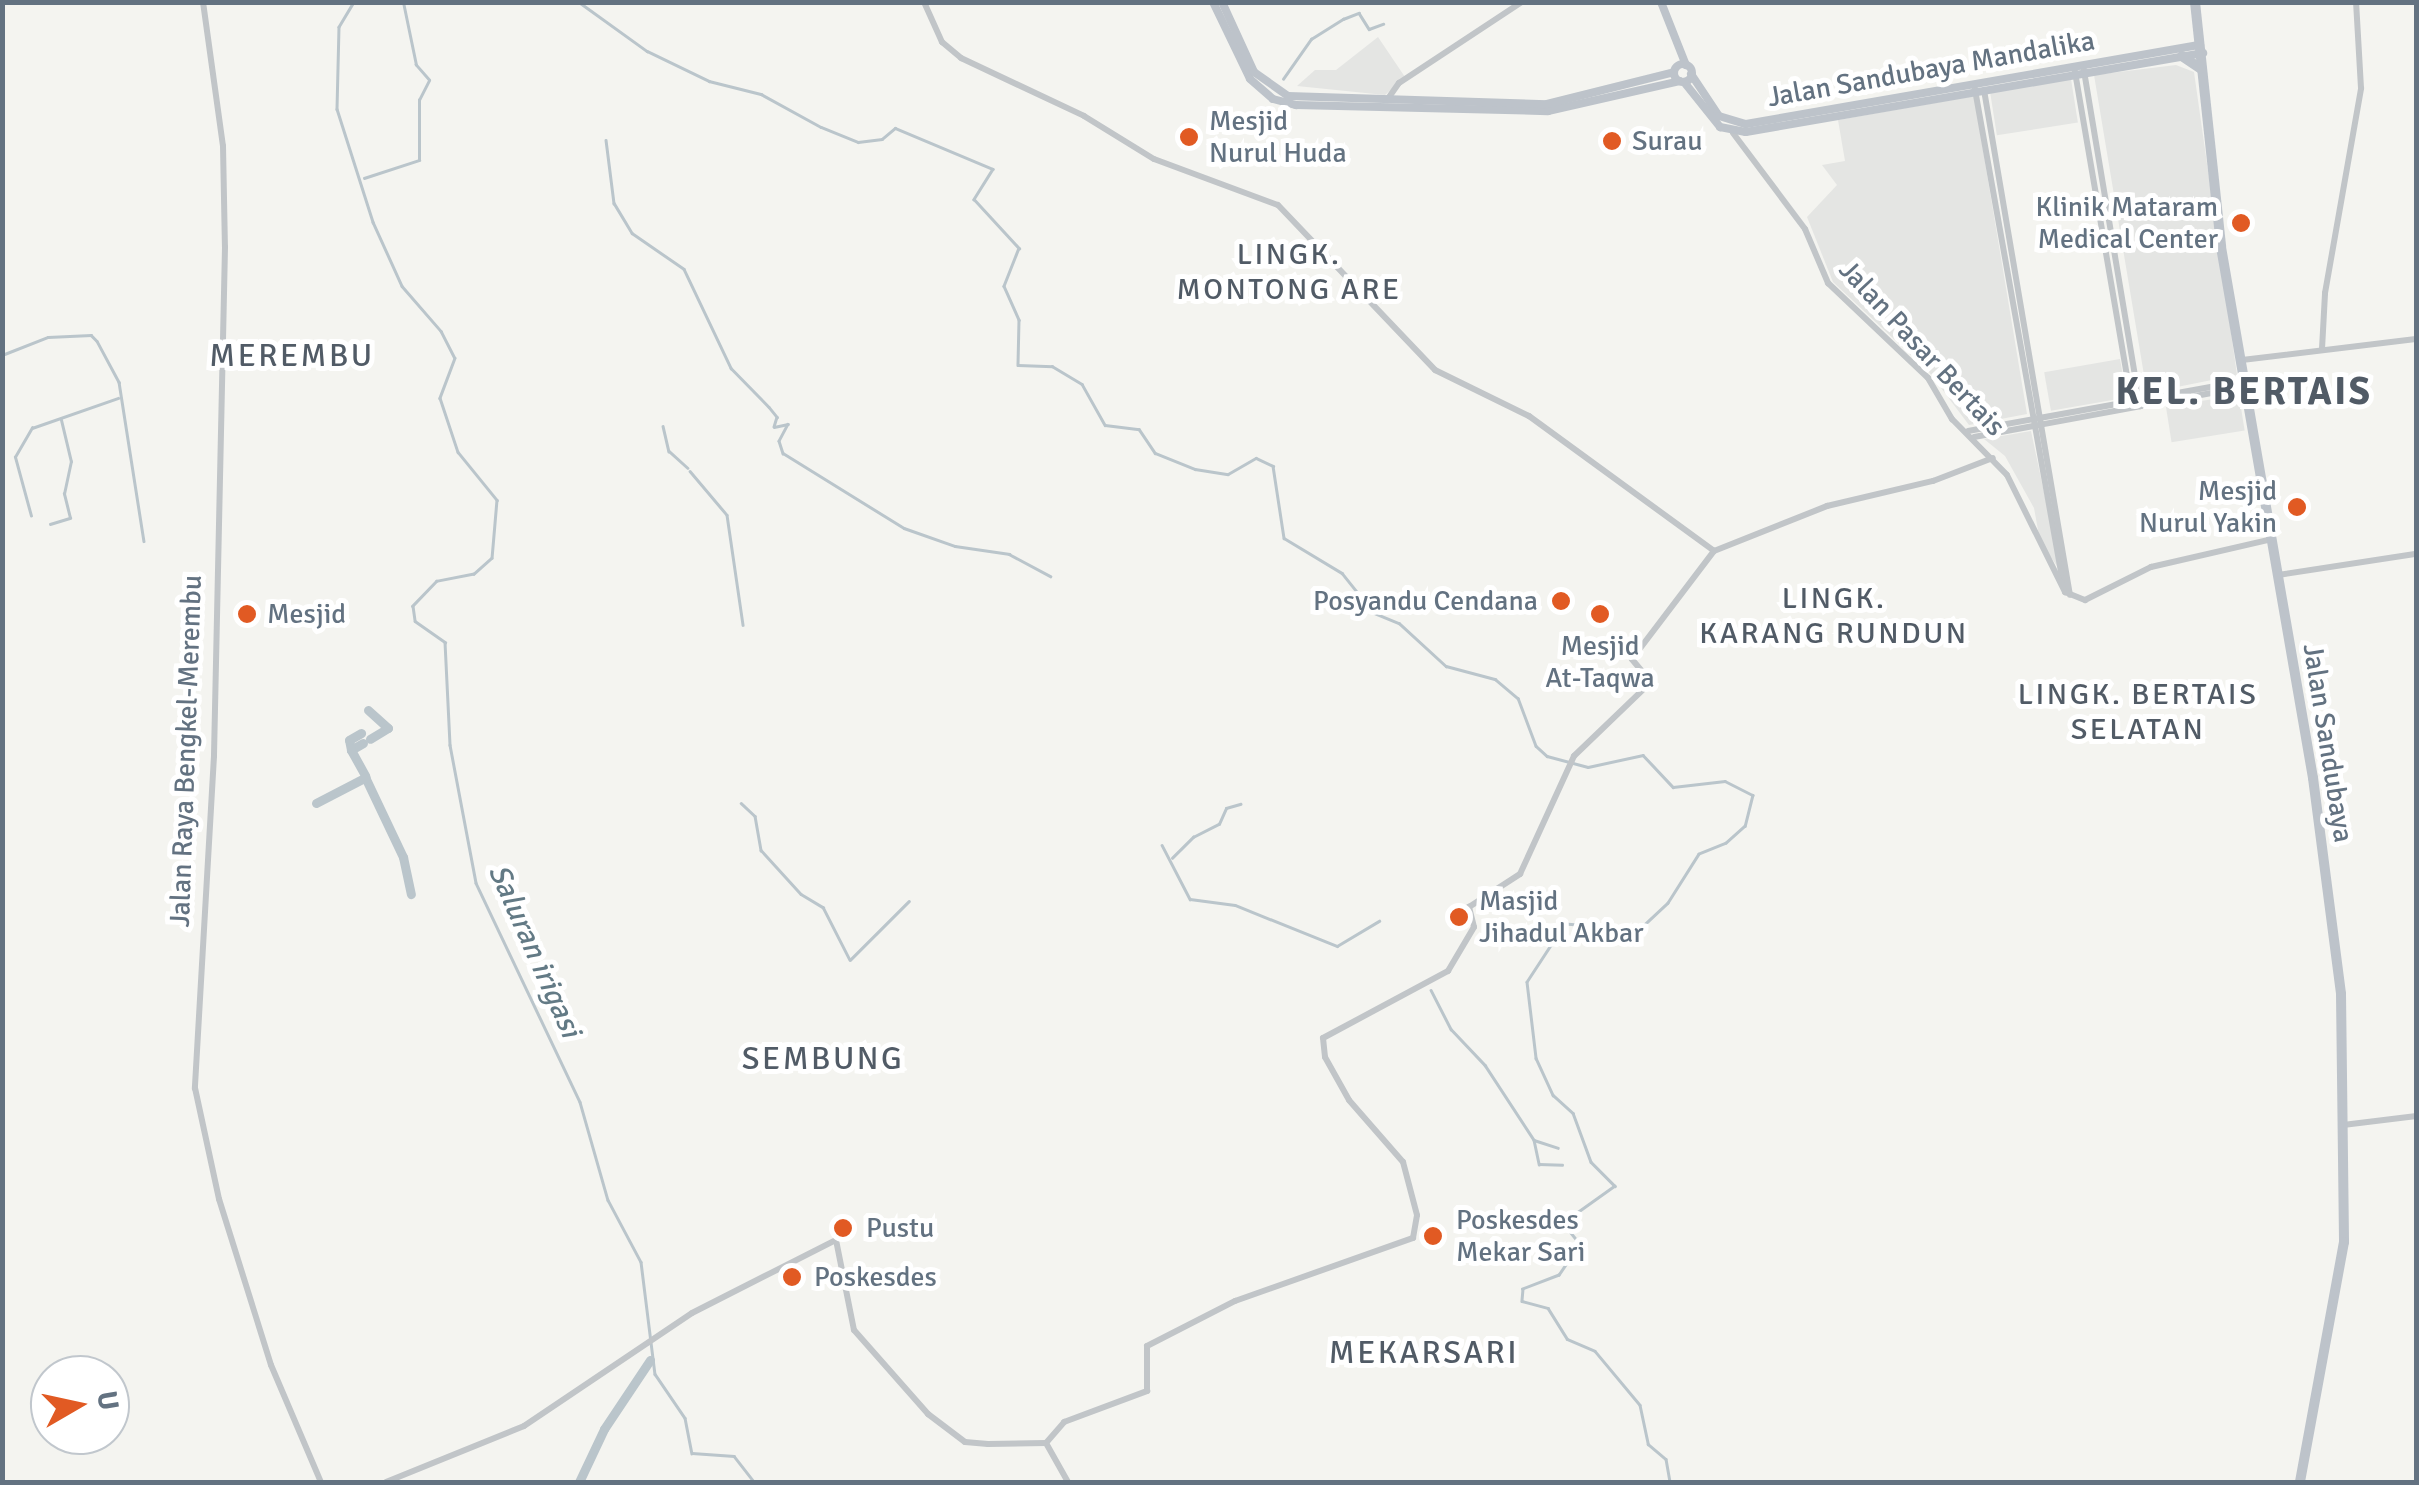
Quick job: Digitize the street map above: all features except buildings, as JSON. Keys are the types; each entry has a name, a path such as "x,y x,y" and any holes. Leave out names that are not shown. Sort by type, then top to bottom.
{"highway":[{"name":"Jalan Sandubaya","path":"2196,2 2209,130"},
{"name":"Jalan Sandubaya","path":"2201,49 2200,68 2240,360 2337,955 2343,1125 2342,1258 2300,1482"},
{"path":"2182,56 2200,68"}],"main road":[{"path":"1213,2 1245,72 1273,98 1547,104 1674,72 1686,65"},
{"path":"1222,2 1251,68 1269,87 1297,97 1548,111 1682,82 1692,74 1660,2"},
{"path":"2079,69 2182,56 2201,49"},
{"name":"Jalan Sandubaya Mandalika","path":"1692,74 1727,121 1776,123 2201,49"},
{"path":"1674,72 1716,123 1734,133 1776,123"}],"street":[{"name":"Jalan Raya Bengkel-Merembu","path":"204,2 224,156 225,288 214,756 196,1088 219,1199 271,1365 321,1482"},
{"path":"924,2 942,42 973,65 1084,116 1154,160 1278,206 1436,370 1529,416 1714,551"},
{"path":"1381,102 1396,86 1522,2"},
{"path":"2322,349 2325,293 2343,220 2360,88 2356,2"},
{"path":"2079,69 2136,404"},
{"name":"Jalan Pasar Bertais","path":"1979,87 2068,594"},
{"name":"Jalan Pasar Bertais","path":"1734,133 1806,229 1828,283 1928,378 1967,432 2020,493 2039,551 2068,594"},
{"path":"2240,360 2413,340"},
{"path":"1967,432 2244,384"},
{"path":"1974,438 2037,421"},
{"path":"386,1482 524,1426 647,1342 770,1269 837,1240 848,1321 911,1398 970,1444 1046,1443 1064,1422 1147,1392 1148,1346 1236,1301 1417,1234 1403,1162 1345,1093 1325,1058 1324,1038 1443,976 1472,931 1470,906 1520,874 1552,814 1566,768 1574,756 1651,682 1632,659 1714,551 1827,506 1932,481 1993,458"},
{"path":"2068,594 2085,600 2151,567 2272,539"},
{"path":"2278,575 2416,554"},
{"path":"2343,1125 2416,1116"},
{"path":"1046,1443 1068,1482"}],"shaded area":[{"path":"1378,37 1405,77 1385,95 1297,86 1315,70 1336,70"},
{"path":"2176,65 2194,72 2237,375 2147,393 2094,75"},
{"path":"2071,79 2078,122 1997,135 1990,92"},
{"path":"1974,96 2027,414 1969,425 1929,372 1833,282 1807,217 1837,185 1822,165 1845,161 1838,120"},
{"path":"2120,359 2127,397 2051,411 2044,372"},
{"path":"2239,395 2245,431 2172,442 2166,407"},
{"path":"2031,431 2061,572 2040,541 2034,508 2005,456 1984,439"}],"waterway":[{"name":"Saluran irigasi","path":"354,2 339,27 337,109 373,222 402,286 441,331 455,358 440,398 458,452 497,500 492,558 474,574 437,581 413,606 415,621 445,642 450,745 476,883 580,1102 608,1200 641,1262 655,1374 685,1418 692,1453 734,1456 754,1482"},
{"path":"364,178 419,160 419,100 429,80 416,65 403,2"},
{"path":"579,2 647,51 709,81 761,94 858,142 882,139 895,128 993,169 974,199 1019,248 1004,286 1019,320 1018,365 1052,366 1082,384 1105,425 1139,429 1155,453 1195,469 1228,474 1256,458 1273,466 1284,538 1342,573 1374,613 1399,623 1446,666 1495,679 1518,698 1536,746 1547,756 1588,767 1643,755 1673,787 1725,781 1753,795 1745,826 1726,843 1699,854 1668,903 1635,934 1623,943 1596,940 1578,925 1565,924 1527,982 1536,1058 1553,1095 1573,1113 1591,1162 1615,1186 1563,1223 1580,1244 1559,1275 1523,1289 1522,1301 1548,1308 1567,1339 1595,1351 1640,1405 1648,1444 1666,1459 1670,1482"},
{"path":"1283,79 1311,39 1343,19 1359,13 1369,29 1383,24"},
{"path":"606,140 614,203 632,233 684,269 731,368 777,417 774,427 788,424 779,441 783,453 904,528 955,546 1009,554 1050,576"},
{"path":"2,355 48,337 91,335 97,341 119,382 144,541"},
{"path":"31,516 15,457 32,428 118,398"},
{"path":"50,524 70,518 64,494 71,462 61,420"},
{"path":"663,426 669,451 688,468"},
{"path":"690,471 727,515 743,625"},
{"path":"368,710 388,728 370,739"},
{"path":"351,750 349,740 361,733"},
{"path":"363,743 351,750 365,775"},
{"path":"365,777 403,857 411,894"},
{"path":"316,803 366,777"},
{"path":"741,803 755,816 761,850 801,894 823,907 850,960 909,901"},
{"path":"1172,858 1193,837 1219,824 1226,808 1240,804"},
{"path":"1162,845 1190,899 1235,905 1337,946 1379,921"},
{"path":"1431,990 1451,1029 1485,1065 1534,1140 1558,1148"},
{"path":"1534,1140 1539,1164 1562,1165"},
{"path":"579,1482 604,1429 650,1360"}],"place":[{"name":"Mesjid Nurul Huda","path":"1189,137"},
{"name":"Surau","path":"1612,141"},
{"name":"Klinik Mataram Medical Center","path":"2241,223"},
{"name":"Mesjid Nurul Yakin","path":"2297,507"},
{"name":"Posyandu Cendana","path":"1561,601"},
{"name":"Mesjid","path":"247,614"},
{"name":"Mesjid At-Taqwa","path":"1600,614"},
{"name":"Masjid Jihadul Akbar","path":"1459,917"},
{"name":"Pustu","path":"843,1228"},
{"name":"Poskesdes Mekar Sari","path":"1433,1236"},
{"name":"Poskesdes","path":"792,1277"}],"district":[{"name":"LINGK. MONTONG ARE","path":"1289,272"},
{"name":"MEREMBU","path":"292,356"},
{"name":"KEL. BERTAIS","path":"2244,392"},
{"name":"LINGK. KARANG RUNDUN","path":"1834,616"},
{"name":"LINGK. BERTAIS SELATAN","path":"2138,712"},
{"name":"SEMBUNG","path":"823,1059"},
{"name":"MEKARSARI","path":"1424,1353"}]}
